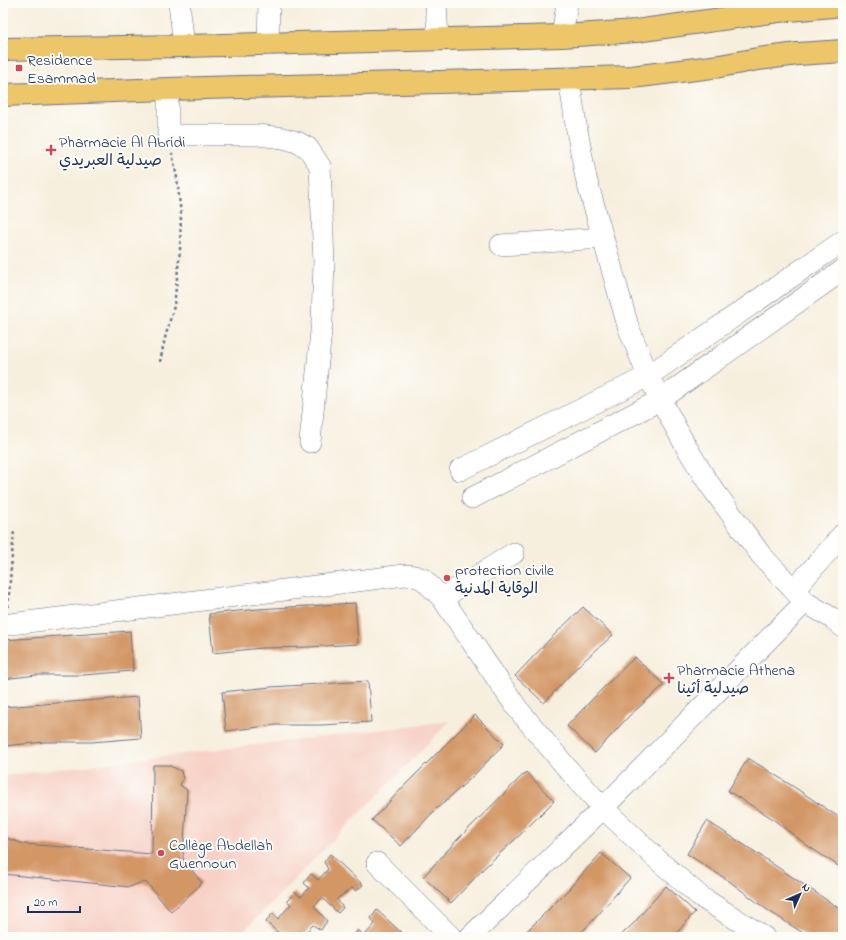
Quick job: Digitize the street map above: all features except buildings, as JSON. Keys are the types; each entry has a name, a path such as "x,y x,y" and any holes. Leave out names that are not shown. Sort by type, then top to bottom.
{"main road":[{"path":"3,49 184,46 562,36 636,31 843,5"},
{"path":"3,95 168,88 632,77 798,54 843,51"}],"street":[{"path":"179,3 184,46"},
{"path":"268,44 269,3"},
{"path":"436,3 438,40"},
{"path":"562,36 567,3"},
{"path":"570,78 576,125 586,178 628,326 648,376 684,443 707,481 761,555 799,596 843,627"},
{"path":"168,88 168,135 252,135 284,138 297,142 308,148 320,166 324,263 322,321 310,442"},
{"path":"501,246 602,238"},
{"path":"460,470 648,376 843,241"},
{"path":"472,498 660,400 843,270"},
{"path":"470,937 603,808 799,596 843,534"},
{"path":"442,598 514,553"},
{"path":"5,625 405,575 423,579 442,598 518,708 567,768 603,808 659,861 701,897 764,937"},
{"path":"377,863 451,937"}],"path":[{"path":"160,362 174,306 180,250 180,215 176,178 168,135"},
{"path":"5,625 14,530"}],"shaded area":[{"name":"Collège Abdellah Guennoun","path":"450,721 238,937 3,937 3,776"}],"place":[{"name":"Residence Esammad","path":"19,68"},
{"name":"Pharmacie Al Abridi صيدلية العبريدي","path":"51,150"},
{"name":"protection civile الوقاية المدنية","path":"447,578"},
{"name":"Pharmacie Athena صيدلية أثينا","path":"669,678"},
{"name":"Collège Abdellah Guennoun","path":"161,853"}]}
